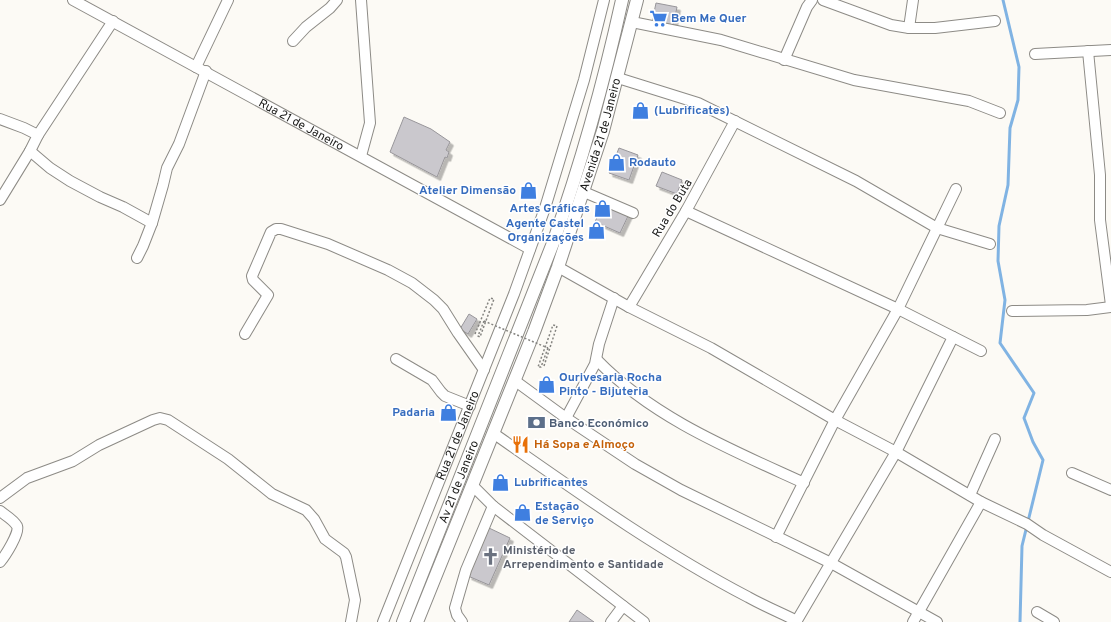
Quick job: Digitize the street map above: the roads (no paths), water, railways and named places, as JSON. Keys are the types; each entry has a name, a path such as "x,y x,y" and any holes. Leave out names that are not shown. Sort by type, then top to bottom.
{"main road":[{"name":"Avenida 21 de Janeiro","path":"514,341 553,243 563,213 598,99 622,0"},
{"name":"Avenida 21 de Janeiro","path":"558,267 603,131 618,78 637,0"},
{"path":"418,622 534,332 558,267"},
{"name":"Av 21 de Janeiro","path":"403,622 514,341"}],"street":[{"name":"Rua 21 de Janeiro","path":"73,0 206,71 530,249"},
{"path":"196,67 228,0"},
{"path":"293,41 337,0"},
{"path":"361,0 370,123 361,156"},
{"name":"Rua 21 de Janeiro","path":"383,622 470,406 530,249 559,165 584,80 604,0"},
{"path":"784,60 807,7 812,0"},
{"path":"823,0 891,25 909,28 935,28 995,21"},
{"path":"909,28 913,0"},
{"path":"0,200 38,135 78,76 112,21"},
{"path":"632,22 721,40 854,80 969,101 1000,113"},
{"path":"1035,54 1111,50"},
{"path":"1012,311 1087,310 1111,306 1100,220 1100,175 1088,51"},
{"path":"137,258 152,223 167,168 179,144 206,71"},
{"path":"618,78 698,103 856,181 937,228 990,244"},
{"path":"0,118 38,135"},
{"name":"Rua do Buta","path":"629,307 686,211 735,121"},
{"path":"30,151 50,168 70,181 152,223"},
{"path":"776,537 835,420 898,309 956,189"},
{"path":"584,192 633,213"},
{"path":"686,211 898,309 981,351"},
{"path":"245,334 268,294 253,280 252,276 271,232 276,229 281,229 328,244 388,270 412,283 443,309 484,370"},
{"path":"558,267 629,307 711,348 835,420 896,452 981,502 1027,524 1042,535 1111,572"},
{"path":"566,418 597,360 599,344 614,298"},
{"path":"493,433 648,539 748,598 797,622 896,452 953,337"},
{"path":"396,359 432,380 445,396 470,406"},
{"path":"597,360 625,385 672,418 713,440 804,483"},
{"path":"514,380 566,418 635,464 681,490 831,563 937,622"},
{"path":"0,498 27,478 73,461 100,445 153,420 160,418 168,420 228,459 272,494 306,510 311,515 325,539 346,556 355,600 351,622"},
{"path":"970,495 995,439"},
{"path":"1072,473 1111,490"},
{"path":"472,485 493,506 644,622"},
{"path":"913,622 981,502"},
{"path":"462,622 457,615 455,608 466,570 493,506"},
{"path":"0,511 16,524 17,529 15,538 0,562"},
{"path":"611,622 623,606"},
{"path":"1037,612 1054,622"}],"waterway":[{"path":"1003,0 1019,67 1018,100 1010,128 1008,185 999,226 998,261 1005,300 1000,343 1034,393 1024,418 1033,442 1043,460 1022,546 1020,622"}],"place":[{"name":"Bem Me Quer","path":"658,18"},
{"name":"(Lubrificates)","path":"641,110"},
{"name":"Rodauto","path":"616,162"},
{"name":"Atelier Dimensão","path":"529,190"},
{"name":"Artes Gráficas","path":"603,208"},
{"name":"Agente Castel Organizações","path":"597,230"},
{"name":"Ourivesaria Rocha Pinto - Bijuteria","path":"546,384"},
{"name":"Padaria","path":"448,412"},
{"name":"Banco Económico","path":"536,423"},
{"name":"Há Sopa e Almoço","path":"521,444"},
{"name":"Lubrificantes","path":"501,482"},
{"name":"Estação de Serviço","path":"522,513"},
{"name":"Ministério de Arrependimento e Santidade","path":"490,557"}]}
